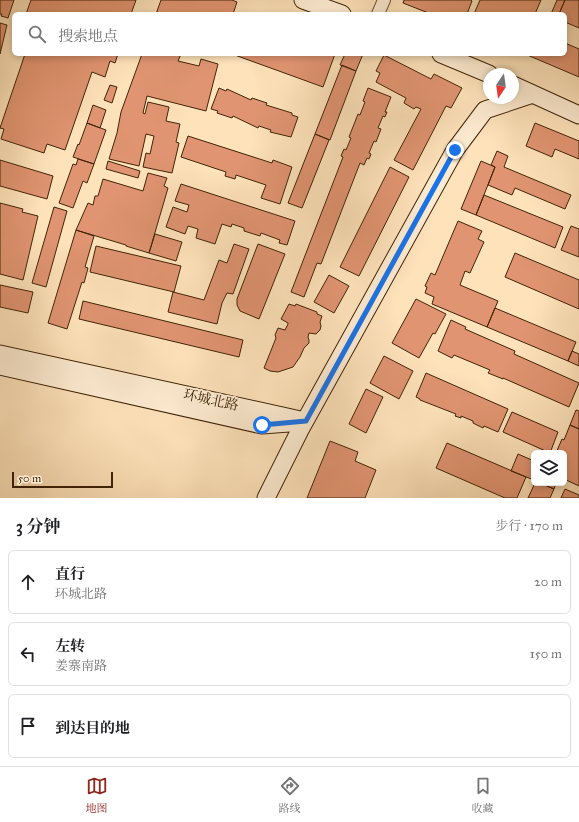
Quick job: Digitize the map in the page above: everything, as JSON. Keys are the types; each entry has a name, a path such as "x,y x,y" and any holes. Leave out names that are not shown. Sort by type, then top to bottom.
{"main road":[{"path":"304,0 337,12"},
{"path":"446,56 483,72"},
{"path":"519,88 579,115"},
{"path":"266,498 306,421 455,150 485,110 533,94"},
{"name":"环城北路","path":"0,354 306,421"},
{"name":"环城北路","path":"0,366 262,425 306,421"}],"street":[{"path":"379,12 384,0"}],"building":[{"path":"0,0 14,0 8,18 1,16 2,14 0,14"},
{"path":"31,0 136,0 132,12 27,12"},
{"path":"161,0 232,0 237,2 234,12 157,12"},
{"path":"404,0 472,1 468,12 426,12 403,3"},
{"path":"480,0 541,0 536,12 475,12"},
{"path":"557,0 565,0 560,12 552,12"},
{"path":"565,0 579,0 579,28 567,23 567,12 560,12"},
{"path":"0,23 7,25 0,54"},
{"path":"567,44 579,49 579,77 530,56 567,56"},
{"path":"24,56 117,56 115,63 110,61 105,77 92,72 65,150 47,144 44,153 1,139 4,129 0,128"},
{"path":"141,56 180,56 178,61 199,66 201,59 218,64 206,111 147,96 143,113 145,114 148,102 169,107 166,121 180,124 176,142 179,143 172,173 143,167 146,153 150,154 154,136 146,134 139,166 109,159 117,133 121,112"},
{"path":"238,56 334,56 323,87"},
{"path":"344,56 362,56 356,71 340,65"},
{"path":"384,56 386,56 431,79 434,74 462,88 451,108 446,106 413,170 394,160 421,109 416,107 414,109 404,103 406,98 376,82 380,73 376,71"},
{"path":"342,65 356,71 330,140 315,134"},
{"path":"110,85 117,87 112,103 104,100"},
{"path":"219,88 226,91 227,89 251,100 252,98 267,103 266,105 292,113 292,115 298,117 291,137 270,132 271,130 259,126 258,128 233,116 232,118 217,113 218,111 211,109"},
{"path":"368,88 391,97 385,112 387,112 385,117 383,116 378,128 381,129 376,142 374,141 369,153 371,154 369,159 367,158 364,165 360,163 321,264 317,263 304,297 291,292 343,157 341,156 344,149 346,150 351,138 349,137 358,114 360,115 365,102 363,101"},
{"path":"93,105 106,110 100,128 87,123"},
{"path":"87,123 106,130 94,164 73,157"},
{"path":"535,123 579,141 579,159 555,149 552,157 526,146"},
{"path":"315,134 329,140 302,208 288,203"},
{"path":"188,136 272,163 273,160 292,167 280,204 261,198 266,185 236,175 235,179 225,176 226,172 181,157"},
{"path":"497,151 508,156 504,167 571,195 565,209 515,188 512,195 488,185 495,167 491,165"},
{"path":"78,159 94,164 87,183 83,181 73,208 59,203 73,164 76,165"},
{"path":"0,160 53,176 47,199 0,186"},
{"path":"108,161 140,171 138,178 106,169"},
{"path":"481,161 495,167 476,215 461,209"},
{"path":"390,167 409,177 359,276 340,267"},
{"path":"148,173 167,178 164,186 168,188 149,253 76,230 88,203 93,205 95,196 98,196 103,179 143,191"},
{"path":"181,184 295,221 287,245 279,243 280,240 261,233 260,236 244,231 244,228 232,224 231,227 222,224 215,244 196,238 198,229 188,226 185,234 166,227 173,207 187,212 189,205 175,201"},
{"path":"484,195 563,227 555,248 476,215"},
{"path":"0,203 23,209 22,212 38,216 23,280 0,274"},
{"path":"54,207 67,211 46,287 32,283"},
{"path":"458,221 482,231 478,239 484,242 470,273 465,271 460,285 498,301 487,327 432,304 434,297 425,293 427,287 425,286 431,273 435,275"},
{"path":"571,226 579,229 579,257 561,250"},
{"path":"76,230 94,236 85,267 88,268 84,283 82,282 67,329 48,323"},
{"path":"155,234 182,242 176,261 149,253"},
{"path":"234,244 249,249 233,294 227,293 222,303 217,324 168,312 173,292 204,300 219,260 227,263"},
{"path":"258,244 285,254 259,319 240,311 237,305 237,299"},
{"path":"96,246 181,266 174,292 90,272"},
{"path":"515,253 579,280 579,309 505,277"},
{"path":"329,275 349,286 334,313 314,302"},
{"path":"0,285 33,292 28,313 0,307"},
{"path":"416,299 446,314 419,358 392,343"},
{"path":"83,301 243,340 239,357 79,319"},
{"path":"289,304 295,306 296,304 317,312 317,314 322,316 320,330 316,334 309,333 309,343 304,348 293,367 278,372 270,371 264,368 276,338 275,335 278,328 285,330 288,324 281,319"},
{"path":"495,308 576,342 568,361 487,327"},
{"path":"451,320 466,327 465,329 515,351 514,354 579,383 569,407 488,373 490,370 454,355 452,358 438,351"},
{"path":"572,351 579,354 579,366 568,361"},
{"path":"384,356 413,371 399,399 370,383"},
{"path":"426,373 508,409 498,432 484,426 483,428 473,423 473,421 461,416 461,418 455,416 456,414 416,397"},
{"path":"366,389 383,397 366,433 349,424"},
{"path":"576,410 579,411 579,429 570,425"},
{"path":"512,412 558,432 551,450 543,450 503,432"},
{"path":"570,425 579,429 579,486 567,480 567,450 557,450 562,439 564,440"},
{"path":"330,441 358,452 355,461 376,470 365,498 307,498"},
{"path":"447,443 526,477 517,498 505,498 436,468"},
{"path":"518,454 531,460 531,479 511,471"},
{"path":"534,486 547,486 554,489 550,498 528,498"},
{"path":"547,486 555,486 554,489"},
{"path":"565,489 579,495 579,498 561,498"}],"route":[{"path":"262,425 306,421 455,150"}]}
